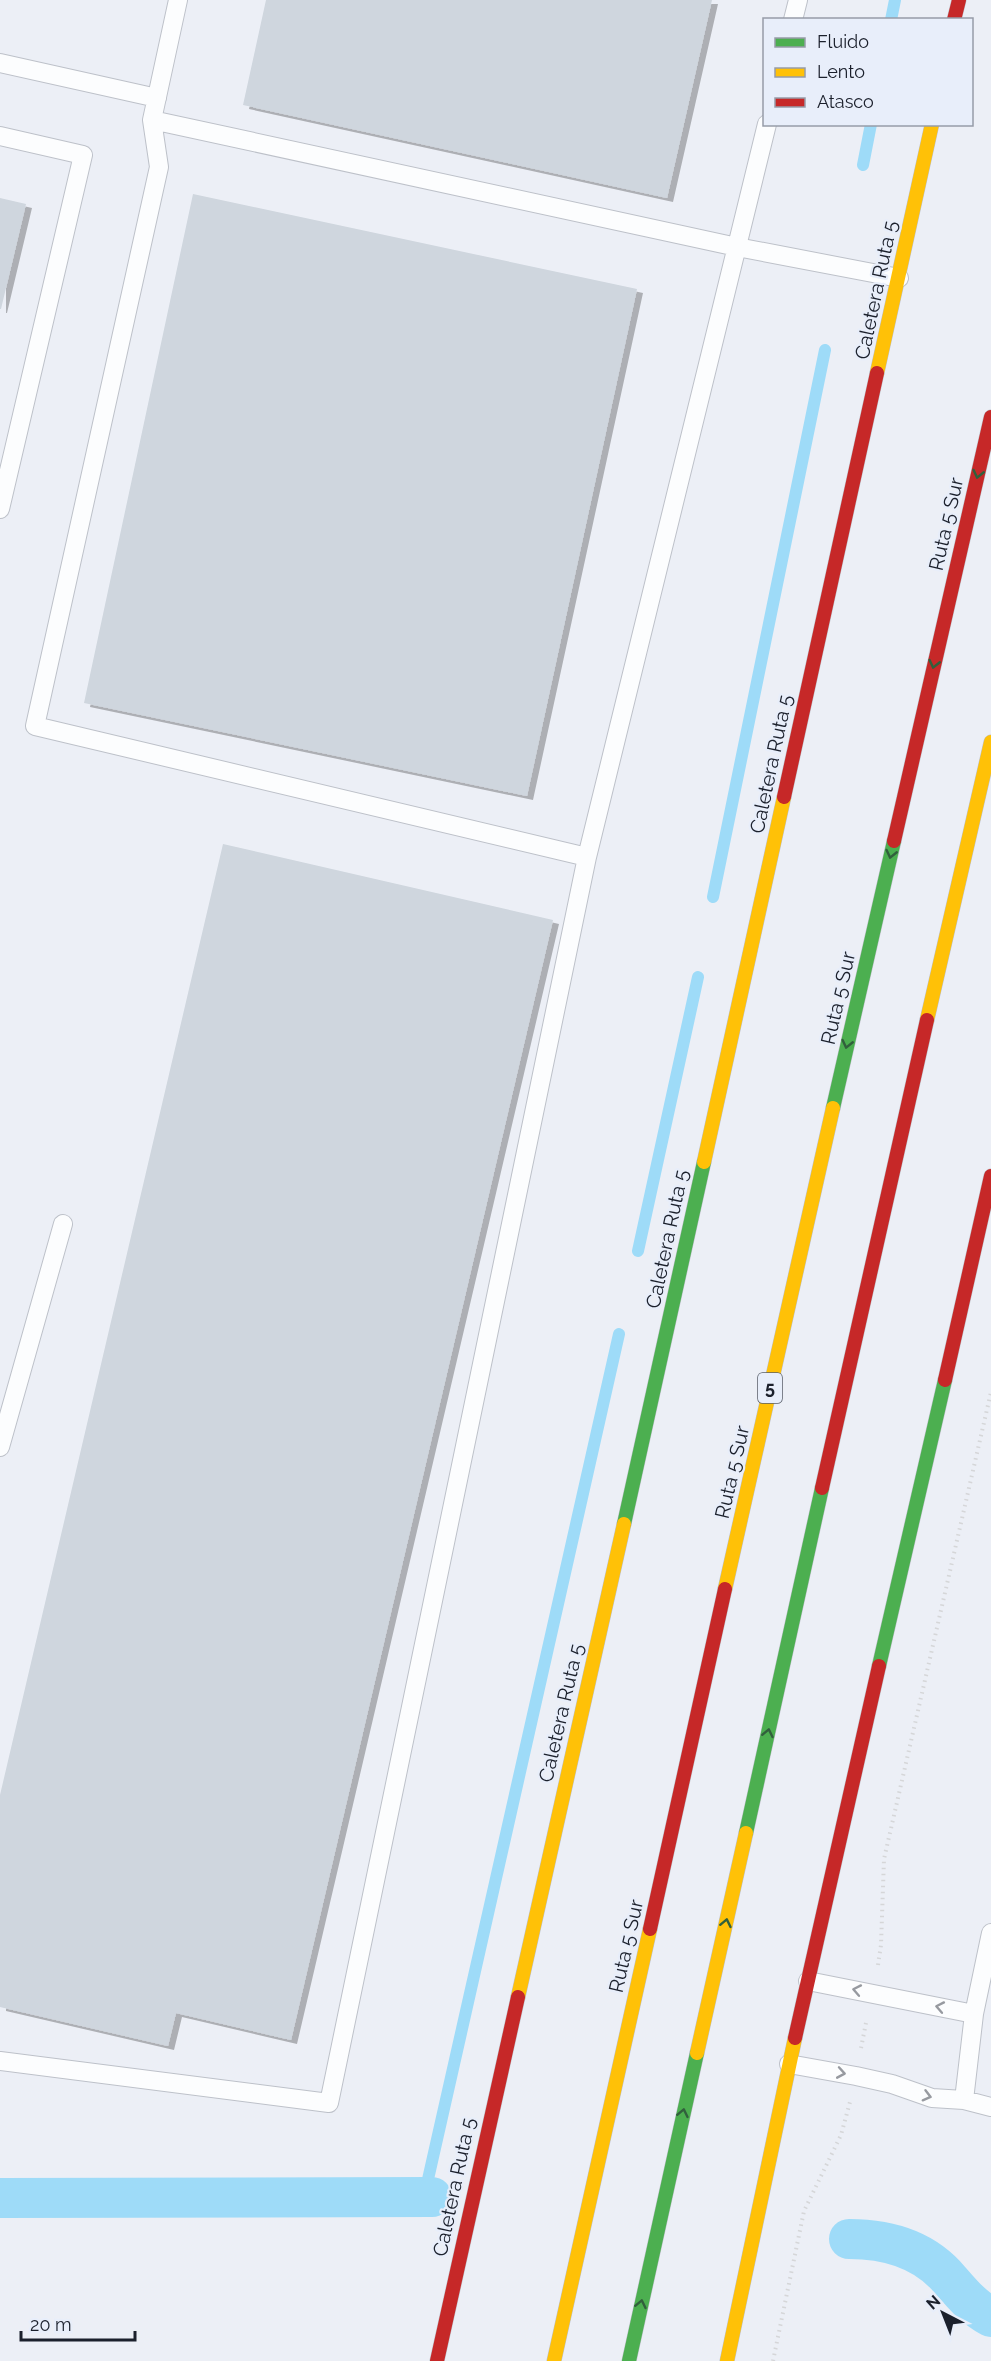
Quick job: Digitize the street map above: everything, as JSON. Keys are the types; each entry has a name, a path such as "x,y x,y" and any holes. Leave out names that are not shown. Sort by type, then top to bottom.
{"main road":[{"path":"954,18 958,0"},
{"name":"Caletera Ruta 5","path":"436,2361 654,1388 932,126"},
{"name":"Ruta 5 Sur","path":"554,2361 820,1163 991,417"},
{"path":"629,2361 894,1161 991,742"},
{"path":"727,2361 789,2064 991,1176"}],"lane":[{"path":"178,0 152,120 159,167 35,726 588,857"},
{"path":"794,18 798,0"},
{"path":"0,63 157,98"},
{"path":"152,120 737,247 898,278"},
{"path":"0,2061 329,2103 588,857 767,126"},
{"path":"0,136 83,155 0,509"},
{"path":"0,1447 63,1224"},
{"path":"964,2100 974,2014 991,1933"},
{"path":"808,1980 974,2014"},
{"path":"789,2064 892,2084 932,2098 964,2100 991,2107"}],"path":[{"path":"773,2361 804,2211 846,2122 881,1944 884,1858 991,1392"}],"building":[{"path":"266,0 712,0 667,198 243,105"},
{"path":"193,194 637,289 527,796 84,703"},
{"path":"0,198 26,204 1,309 0,309"},
{"path":"223,844 553,920 291,2040 176,2013 168,2046 0,2007 0,1795"}],"waterway":[{"path":"891,18 895,0"},
{"path":"863,165 871,126"},
{"path":"713,897 825,350"},
{"path":"638,1251 698,977"},
{"path":"424,2197 619,1334"},
{"path":"0,2198 432,2197"},
{"path":"849,2239 877,2241 917,2253 940,2269 969,2300 991,2317"}],"traffic: fast":[{"path":"833,1108 894,841"},
{"path":"624,1524 704,1162"},
{"path":"879,1666 945,1380"},
{"path":"746,1833 822,1488"},
{"path":"629,2361 697,2053"}],"traffic: slow":[{"path":"877,373 932,126"},
{"path":"927,1020 991,742"},
{"path":"704,1162 784,797"},
{"path":"725,1589 833,1108"},
{"path":"518,1997 624,1524"},
{"path":"697,2053 746,1833"},
{"path":"554,2361 650,1929"},
{"path":"727,2361 795,2038"}],"traffic: jam":[{"path":"954,18 959,0"},
{"path":"784,797 877,373"},
{"path":"894,841 991,417"},
{"path":"822,1488 927,1020"},
{"path":"945,1380 991,1176"},
{"path":"650,1929 725,1589"},
{"path":"795,2038 879,1666"},
{"path":"437,2361 518,1997"}]}
